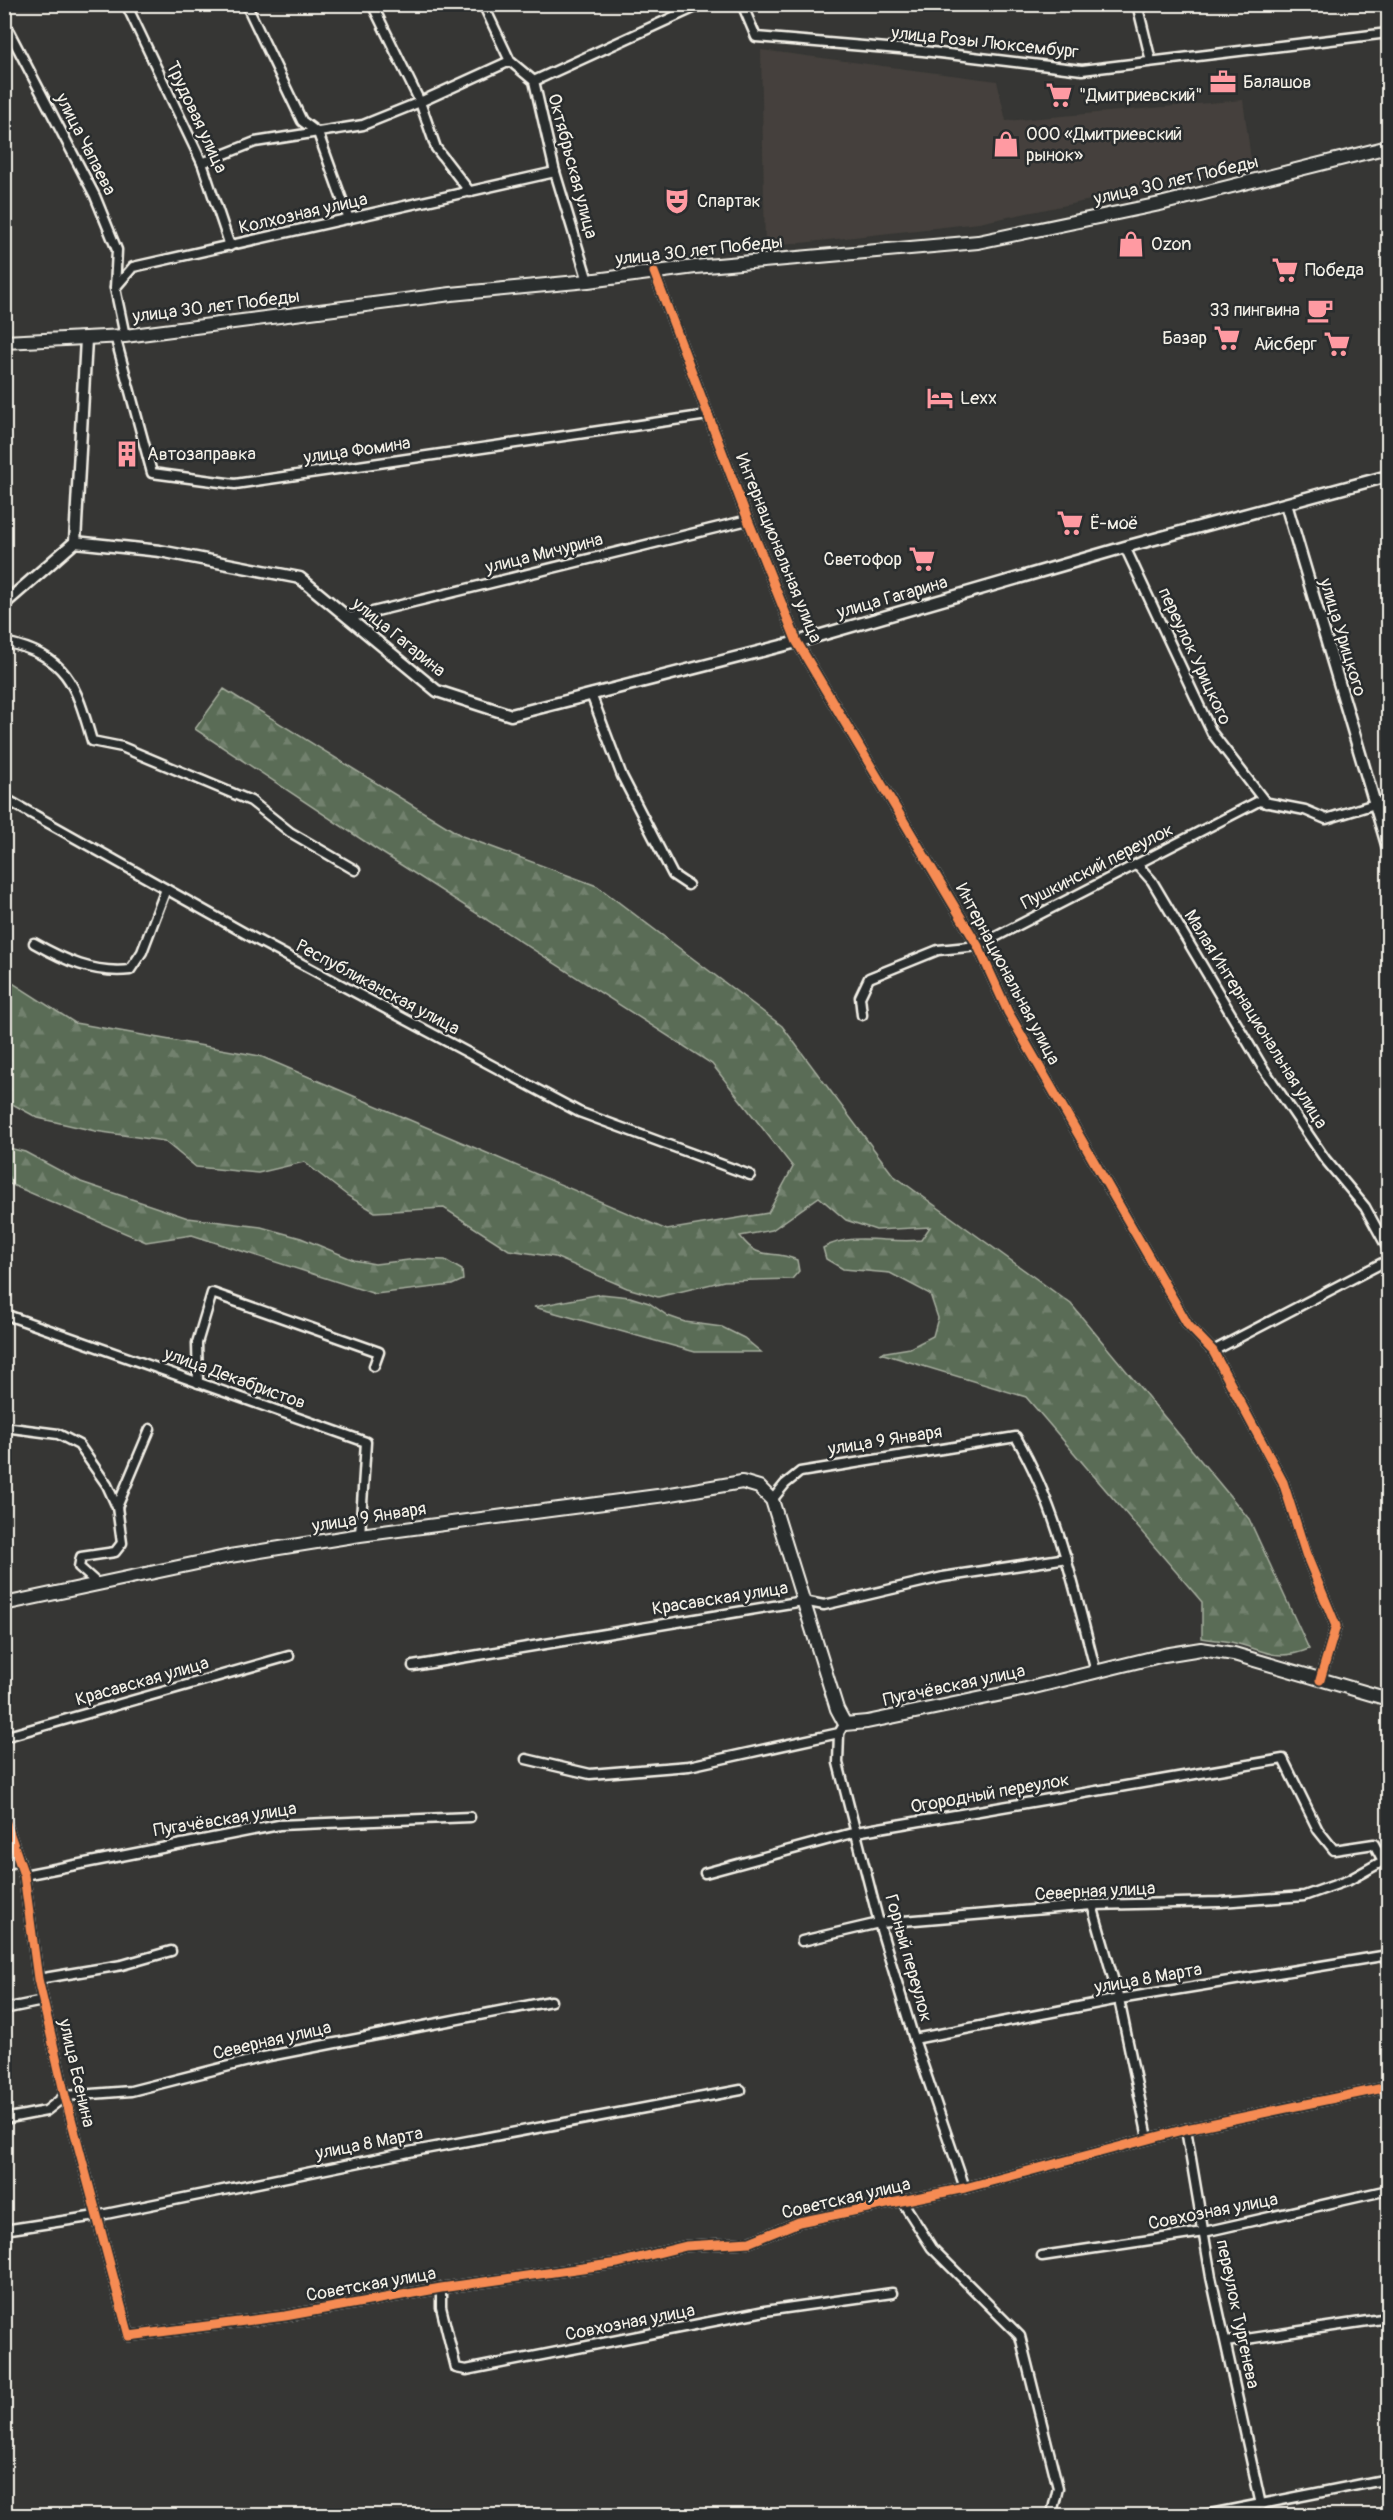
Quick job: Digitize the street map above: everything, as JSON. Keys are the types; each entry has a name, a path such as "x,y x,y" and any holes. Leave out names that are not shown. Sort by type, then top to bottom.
{"main road":[{"name":"улица 30 лет Победы","path":"4,342 120,336 451,294 588,281 654,272 978,242 1160,204 1389,147"},
{"name":"улица 9 Января","path":"4,1604 230,1556 360,1535 665,1495 742,1482 759,1486 772,1500"},
{"name":"Горный переулок","path":"772,1500 842,1728"},
{"name":"Пугачёвская улица","path":"842,1728 1201,1649 1234,1654 1389,1700"}],"street":[{"name":"Трудовая улица","path":"126,4 202,162 230,246"},
{"path":"246,4 302,121 318,133 349,219"},
{"path":"372,4 420,102 436,148 470,192"},
{"name":"Октябрьская улица","path":"483,4 510,61 534,81 555,172 588,281"},
{"path":"534,81 702,4"},
{"name":"улица Розы Люксембург","path":"742,4 756,37 923,51 1082,70 1389,33"},
{"path":"1137,4 1151,61"},
{"name":"улица Чапаева","path":"4,22 95,196 117,250 115,288"},
{"path":"202,162 255,142 363,125 510,61"},
{"name":"Колхозная улица","path":"115,288 133,267 555,172"},
{"name":"Интернациональная улица","path":"654,272 797,642 978,946 1008,1012 1176,1305 1188,1325 1213,1351 1283,1482 1306,1554 1336,1626 1320,1680"},
{"path":"115,288 120,336"},
{"name":"улица Фомина","path":"120,336 152,473 223,483 247,483 708,415"},
{"path":"4,604 75,542 87,339"},
{"name":"улица Гагарина","path":"75,542 160,551 300,578 437,691 511,715 797,642 1125,547 1389,476"},
{"name":"улица Урицкого","path":"1286,504 1389,848"},
{"name":"улица Мичурина","path":"348,618 748,520"},
{"name":"переулок Урицкого","path":"1125,547 1212,733 1266,803"},
{"path":"4,642 35,652 63,670 72,682 82,704 92,741 122,747 251,801 290,832 355,870"},
{"path":"591,694 622,776 674,875 688,885"},
{"name":"Республиканская улица","path":"4,798 392,1013 579,1112 750,1175"},
{"name":"Пушкинский переулок","path":"862,1015 860,997 869,978 938,950 978,946 1259,801 1305,810 1326,819 1389,800"},
{"name":"Малая Интернациональная улица","path":"1137,864 1152,881 1263,1068 1325,1159 1365,1207 1389,1249"},
{"path":"34,943 56,956 86,967 106,971 130,970 142,952 166,889"},
{"path":"1213,1351 1389,1260"},
{"path":"198,1383 197,1343 212,1293 378,1352 374,1366"},
{"name":"улица Декабристов","path":"4,1314 366,1442 360,1535"},
{"path":"4,1427 58,1434 79,1445 107,1485 117,1507 122,1543 115,1552 81,1557 79,1567 98,1584"},
{"path":"117,1507 150,1430"},
{"name":"улица 9 Января","path":"772,1500 785,1484 800,1472 1016,1437 1035,1471 1067,1558"},
{"path":"1067,1558 1096,1672"},
{"name":"Красавская улица","path":"413,1666 803,1601 824,1605 943,1577 1067,1558"},
{"name":"Красавская улица","path":"4,1737 288,1656"},
{"name":"Пугачёвская улица","path":"526,1759 590,1774 689,1766 842,1728"},
{"name":"Горный переулок","path":"842,1728 838,1763 879,1923 914,2039 965,2188"},
{"name":"Огородный переулок","path":"705,1873 856,1833 1283,1759 1318,1830 1334,1850 1374,1844 1386,1862"},
{"name":"улица Есенина","path":"4,1816 24,1875 38,1979 65,2096 129,2336"},
{"name":"Пугачёвская улица","path":"24,1875 279,1825 470,1817"},
{"path":"4,1866 19,1859"},
{"name":"Северная улица","path":"802,1941 879,1923 1092,1905 1220,1902 1304,1896 1349,1880 1386,1862"},
{"path":"1092,1905 1119,1999 1148,2138"},
{"path":"38,1979 122,1965 171,1951"},
{"name":"улица 8 Марта","path":"914,2039 1119,1999 1389,1955"},
{"path":"4,2009 44,2001"},
{"name":"Северная улица","path":"4,2119 46,2111 65,2096 131,2091 264,2057 550,2001"},
{"name":"Советская улица","path":"129,2336 285,2316 441,2288 618,2263 686,2246 750,2242 799,2222 965,2188 1186,2129 1389,2087"},
{"name":"улица 8 Марта","path":"4,2230 96,2216 426,2149 741,2090"},
{"name":"переулок Тургенева","path":"1186,2129 1211,2277 1261,2505"},
{"name":"Совхозная улица","path":"1042,2256 1204,2232 1389,2190"},
{"path":"902,2201 932,2248 1020,2336 1058,2488 1053,2509 1055,2516"},
{"name":"Совхозная улица","path":"441,2288 441,2307 456,2368 466,2370 765,2311 892,2293"},
{"path":"1226,2342 1389,2318"},
{"path":"1200,2516 1389,2479"}],"shaded area":[{"name":"ООО «Дмитриевский рынок»","path":"761,50 997,81 1006,121 1243,100 1252,167 979,223 765,247"}],"green space":[{"path":"224,689 462,836 597,886 782,1026 893,1175 1071,1304 1249,1519 1309,1649 1287,1655 1277,1655 1231,1642 1202,1638 1202,1602 1026,1397 880,1353 910,1348 933,1336 938,1318 930,1294 890,1273 843,1269 826,1259 823,1248 847,1240 859,1239 921,1240 930,1227 876,1230 846,1220 819,1197 772,1230 740,1236 747,1244 760,1252 797,1260 799,1271 792,1279 724,1281 658,1297 627,1288 555,1257 509,1250 444,1208 375,1212 348,1196 304,1162 258,1173 196,1167 164,1141 95,1131 38,1118 5,1100 5,978 75,1023 260,1056 667,1230 768,1213 793,1167 712,1064 373,847 195,729"},
{"path":"5,1147 25,1152 81,1182 188,1218 261,1227 301,1238 354,1260 375,1264 417,1259 445,1260 462,1270 463,1280 452,1285 375,1294 192,1235 146,1242 5,1182"},
{"path":"601,1294 630,1297 649,1303 668,1316 685,1322 722,1327 744,1338 761,1352 695,1352 534,1307"}],"cycle path":[{"path":"654,272 797,642 978,946 1008,1012 1188,1325 1213,1351 1283,1482 1306,1554 1336,1626 1320,1680"},
{"path":"4,1817 24,1875 38,1979 65,2096 129,2336 285,2316 441,2288 618,2263 686,2246 750,2242 799,2222 965,2188 1186,2129 1388,2087"}],"place":[{"name":"Балашов","path":"1223,82"},
{"name":"\"Дмитриевский\"","path":"1059,95"},
{"name":"ООО «Дмитриевский рынок»","path":"1006,144"},
{"name":"Спартак","path":"677,201"},
{"name":"Ozon","path":"1131,244"},
{"name":"Победа","path":"1285,270"},
{"name":"33 пингвина","path":"1320,310"},
{"name":"Базар","path":"1227,338"},
{"name":"Айсберг","path":"1337,344"},
{"name":"Lexx","path":"940,398"},
{"name":"Автозаправка","path":"127,454"},
{"name":"Ё-моё","path":"1070,523"},
{"name":"Светофор","path":"922,559"}]}
